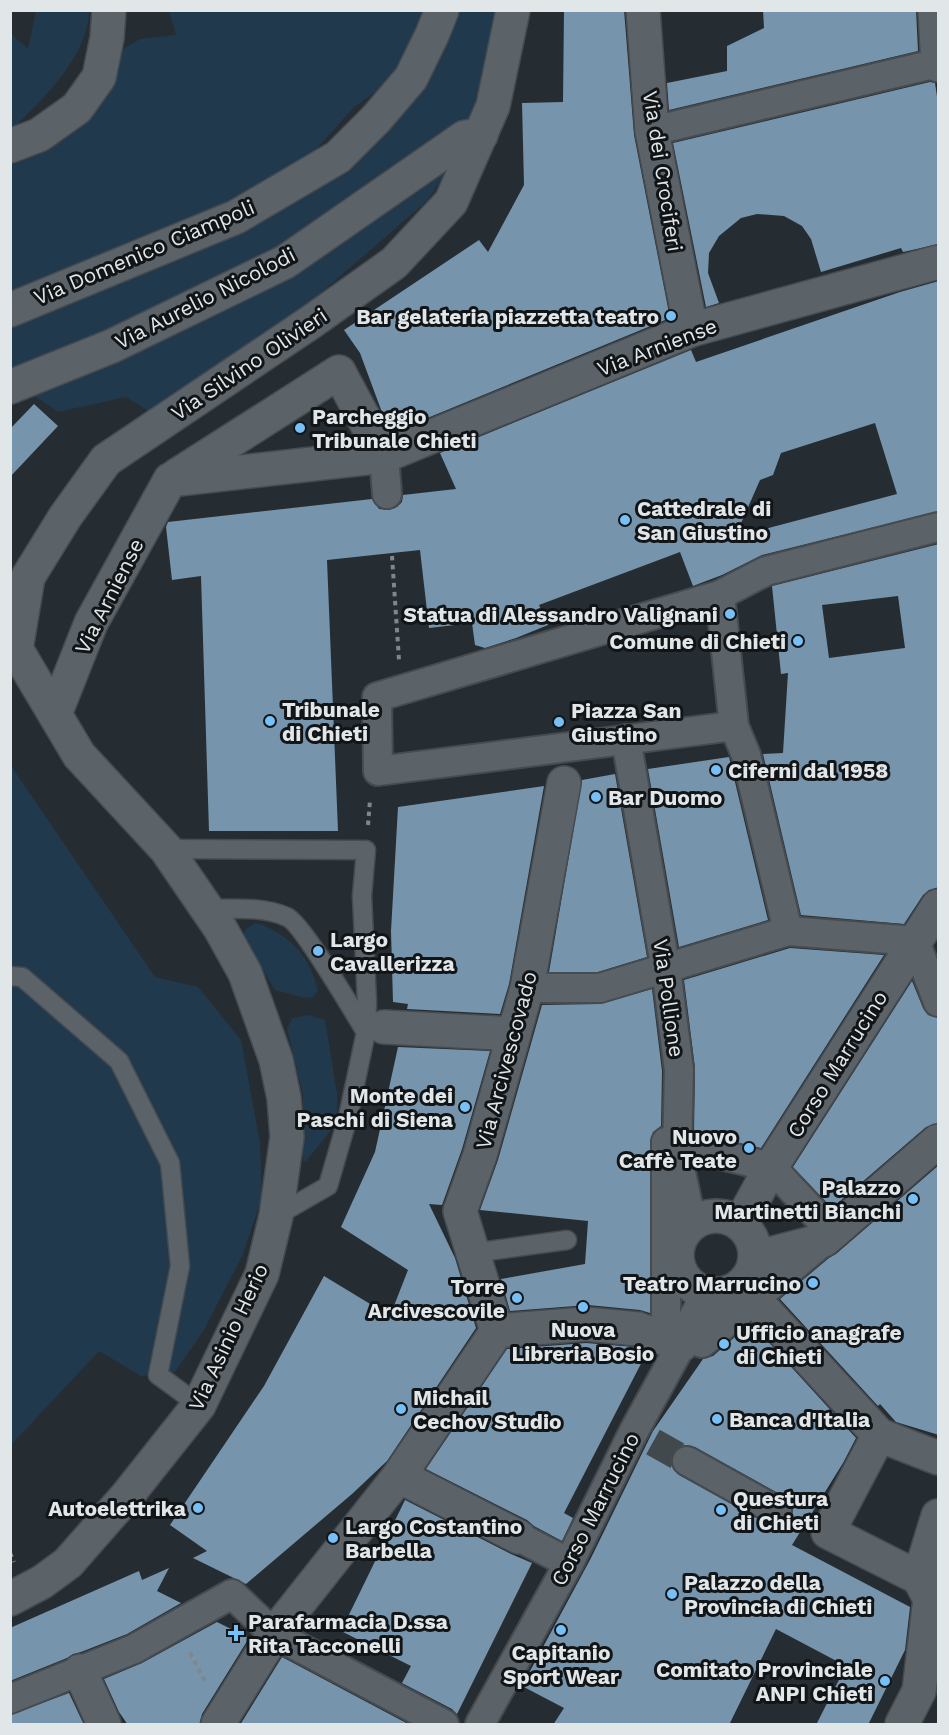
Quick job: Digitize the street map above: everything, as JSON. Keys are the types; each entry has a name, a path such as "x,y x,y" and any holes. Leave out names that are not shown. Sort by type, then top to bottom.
{"street":[{"path":"10,146 39,135 77,108 99,77 107,38 109,10"},
{"name":"Via Domenico Ciampoli","path":"10,310 236,217 338,156 376,119 411,78 442,10"},
{"name":"Via Silvino Olivieri","path":"55,714 16,649 28,578 65,517 106,460 311,322 394,263 451,202 493,106 513,10"},
{"name":"Via dei Crociferi","path":"643,10 652,131 691,330"},
{"path":"652,131 938,64 934,10"},
{"name":"Via Aurelio Nicolodi","path":"10,387 112,346 285,262 465,137 481,135"},
{"name":"Via Arniense","path":"170,480 384,456 691,330 939,262"},
{"name":"Via Arniense","path":"55,714 91,623 170,480 339,372 384,456"},
{"path":"384,456 387,494"},
{"path":"734,726 378,771 377,697 720,595 766,571 939,527"},
{"path":"720,595 734,726 746,755 789,931"},
{"path":"55,714 79,755 166,849 208,909"},
{"name":"Via Pollione","path":"626,740 666,969 679,1070 677,1154 692,1225"},
{"path":"564,783 570,747"},
{"name":"Via Arcivescovado","path":"497,1331 460,1211 480,1155 527,988 564,783"},
{"name":"Corso Marrucino","path":"740,1224 771,1167 938,908"},
{"name":"Via Asinio Herio","path":"10,1599 42,1582 68,1563 126,1497 199,1406 262,1274 276,1216 287,1137 284,1098 276,1060 245,973 208,909"},
{"path":"527,988 600,988 789,931 915,941 939,1002"},
{"path":"375,1030 514,1034"},
{"path":"683,1341 666,1331 666,1142 771,1167 833,1233"},
{"path":"221,1720 274,1634 399,1476 497,1331 586,1324 638,1329 683,1341 702,1343 750,1281 754,1246 740,1224 728,1218 704,1219 692,1225 684,1234 679,1245 677,1258 680,1270 687,1281 697,1289 710,1294 722,1294 735,1290 750,1281 824,1240 931,1152"},
{"path":"750,1281 879,1435 939,1458"},
{"name":"Corso Marrucino","path":"480,1725 569,1563 643,1437 683,1341 710,1294"},
{"path":"879,1435 895,1433 939,1446"},
{"path":"879,1435 828,1532 927,1568"},
{"path":"687,1461 777,1511"},
{"path":"399,1476 569,1563"},
{"path":"902,1725 918,1690 930,1599 927,1568 939,1516"},
{"path":"10,1700 134,1649 232,1594 274,1634 444,1725"},
{"path":"80,1671 104,1725"}],"lane":[{"path":"166,849 366,850 362,896 367,1002 375,1030 328,1186 276,1216"},
{"path":"208,909 249,909 269,911 290,917 375,1030"},
{"path":"10,976 22,977 118,1061 170,1163 180,1266 158,1375 199,1406"},
{"path":"473,1253 567,1240"}],"path":[{"path":"392,556 400,690"},
{"path":"177,1625 221,1720"}],"shaded area":[{"path":"36,11 89,11 87,28 72,61 61,76 49,92 11,130 10,33 28,49"},
{"path":"169,11 433,11 401,74 354,107 311,155 251,199 11,297 11,155 126,47 140,39 176,35"},
{"path":"460,11 504,11 477,115 459,154 427,201 302,309 150,412 126,397 58,412 26,390 11,392 10,328 242,232 347,170 388,130 426,86 449,41"},
{"path":"11,766 155,977 198,987 241,1040 260,1143 262,1197 243,1254 204,1330 175,1372 141,1376 99,1351 11,1445"},
{"path":"255,923 267,927 297,948 311,970 318,990 313,997 305,998 275,990 243,937 245,930"},
{"path":"309,1015 325,1020 337,1094 337,1123 306,1161 303,1161 303,1095 287,1028 293,1018"}],"building":[{"path":"564,10 624,10 634,135 670,318 425,419 425,417 391,429 383,415 360,353 344,330 479,240 488,252 524,185 522,103 563,102"},
{"path":"763,10 916,10 918,51 669,110 667,83 727,71 727,46 764,28"},
{"path":"930,82 935,83 939,110 939,244 903,252 901,248 821,272 811,239 802,226 784,216 757,214 741,218 719,236 709,253 708,273 719,303 706,307 673,143"},
{"path":"939,281 939,511 762,555 722,575 693,586 680,552 539,605 548,625 485,648 475,645 472,623 429,628 420,550 327,560 338,831 209,831 201,576 172,580 166,527 168,522 372,499 379,509 389,510 402,502 403,495 456,489 440,453 691,350 696,362 900,292","holes":["875,423 897,494 735,537 760,480 773,475 781,453"]},
{"path":"34,404 58,426 10,477 10,429"},
{"path":"939,544 939,887 923,895 904,924 801,915 763,754 783,753 788,673 781,674 772,586","holes":["898,596 905,648 829,658 822,605"]},
{"path":"729,757 768,920 679,947 648,769"},
{"path":"615,774 647,957 598,972 549,972 582,780"},
{"path":"544,786 509,984 500,1014 407,1009 408,1004 393,1002 391,931 398,807"},
{"path":"790,948 884,955 761,1148 694,1132 695,1068 684,980"},
{"path":"912,981 928,1015 939,1018 939,1123 926,1127 832,1208 793,1167"},
{"path":"652,989 662,1071 661,1126 653,1132 650,1142 650,1313 588,1305 510,1311 501,1279 585,1264 588,1221 480,1210 498,1160 542,1005 600,1004"},
{"path":"398,1047 490,1051 462,1149 442,1205 429,1204 455,1258 476,1328 387,1461 352,1494 246,1584 193,1558 207,1551 170,1525 264,1386 324,1276 390,1316 408,1270 341,1227 375,1152"},
{"path":"939,1165 939,1435 896,1422 880,1404 878,1406 780,1299"},
{"path":"751,1323 856,1438 792,1545 910,1607 905,1650 868,1725 816,1725 846,1666 776,1629 729,1725 553,1725 564,1708 522,1686 591,1558 653,1431 703,1359 713,1356","holes":["686,1445 695,1447 785,1497 791,1502 793,1510 791,1519 785,1525 778,1527 769,1525 679,1475 673,1469 671,1461 673,1453 679,1447"]},
{"path":"586,1343 634,1347 647,1352 564,1513 573,1518 562,1541 527,1520 426,1469 507,1349"},
{"path":"405,1500 532,1563 457,1714 452,1709 402,1683 411,1666 341,1631"},
{"path":"169,1568 157,1591 181,1603 127,1634 10,1681 10,1628 139,1571 142,1580"},
{"path":"217,1622 249,1638 202,1714 199,1725 128,1725 119,1712 104,1679 142,1663"},
{"path":"282,1657 410,1725 240,1725"},
{"path":"69,1693 84,1725 10,1725 10,1715"}],"tunnel":[{"path":"653,1442 687,1461"}],"place":[{"name":"Bar gelateria piazzetta teatro","path":"671,316"},
{"name":"Parcheggio Tribunale Chieti","path":"300,428"},
{"name":"Cattedrale di San Giustino","path":"625,520"},
{"name":"Statua di Alessandro Valignani","path":"730,614"},
{"name":"Comune di Chieti","path":"798,641"},
{"name":"Tribunale di Chieti","path":"270,721"},
{"name":"Piazza San Giustino","path":"559,722"},
{"name":"Ciferni dal 1958","path":"716,770"},
{"name":"Bar Duomo","path":"596,797"},
{"name":"Largo Cavallerizza","path":"318,951"},
{"name":"Monte dei Paschi di Siena","path":"465,1107"},
{"name":"Nuovo Caffè Teate","path":"749,1148"},
{"name":"Palazzo Martinetti Bianchi","path":"913,1199"},
{"name":"Teatro Marrucino","path":"813,1283"},
{"name":"Torre Arcivescovile","path":"517,1298"},
{"name":"Nuova Libreria Bosio","path":"583,1307"},
{"name":"Ufficio anagrafe di Chieti","path":"724,1344"},
{"name":"Michail Cechov Studio","path":"401,1409"},
{"name":"Banca d'Italia","path":"717,1419"},
{"name":"Autoelettrika","path":"198,1508"},
{"name":"Questura di Chieti","path":"721,1510"},
{"name":"Largo Costantino Barbella","path":"333,1538"},
{"name":"Palazzo della Provincia di Chieti","path":"672,1594"},
{"name":"Capitanio Sport Wear","path":"561,1630"},
{"name":"Parafarmacia D.ssa Rita Tacconelli","path":"236,1633"},
{"name":"Comitato Provinciale ANPI Chieti","path":"885,1681"}]}
